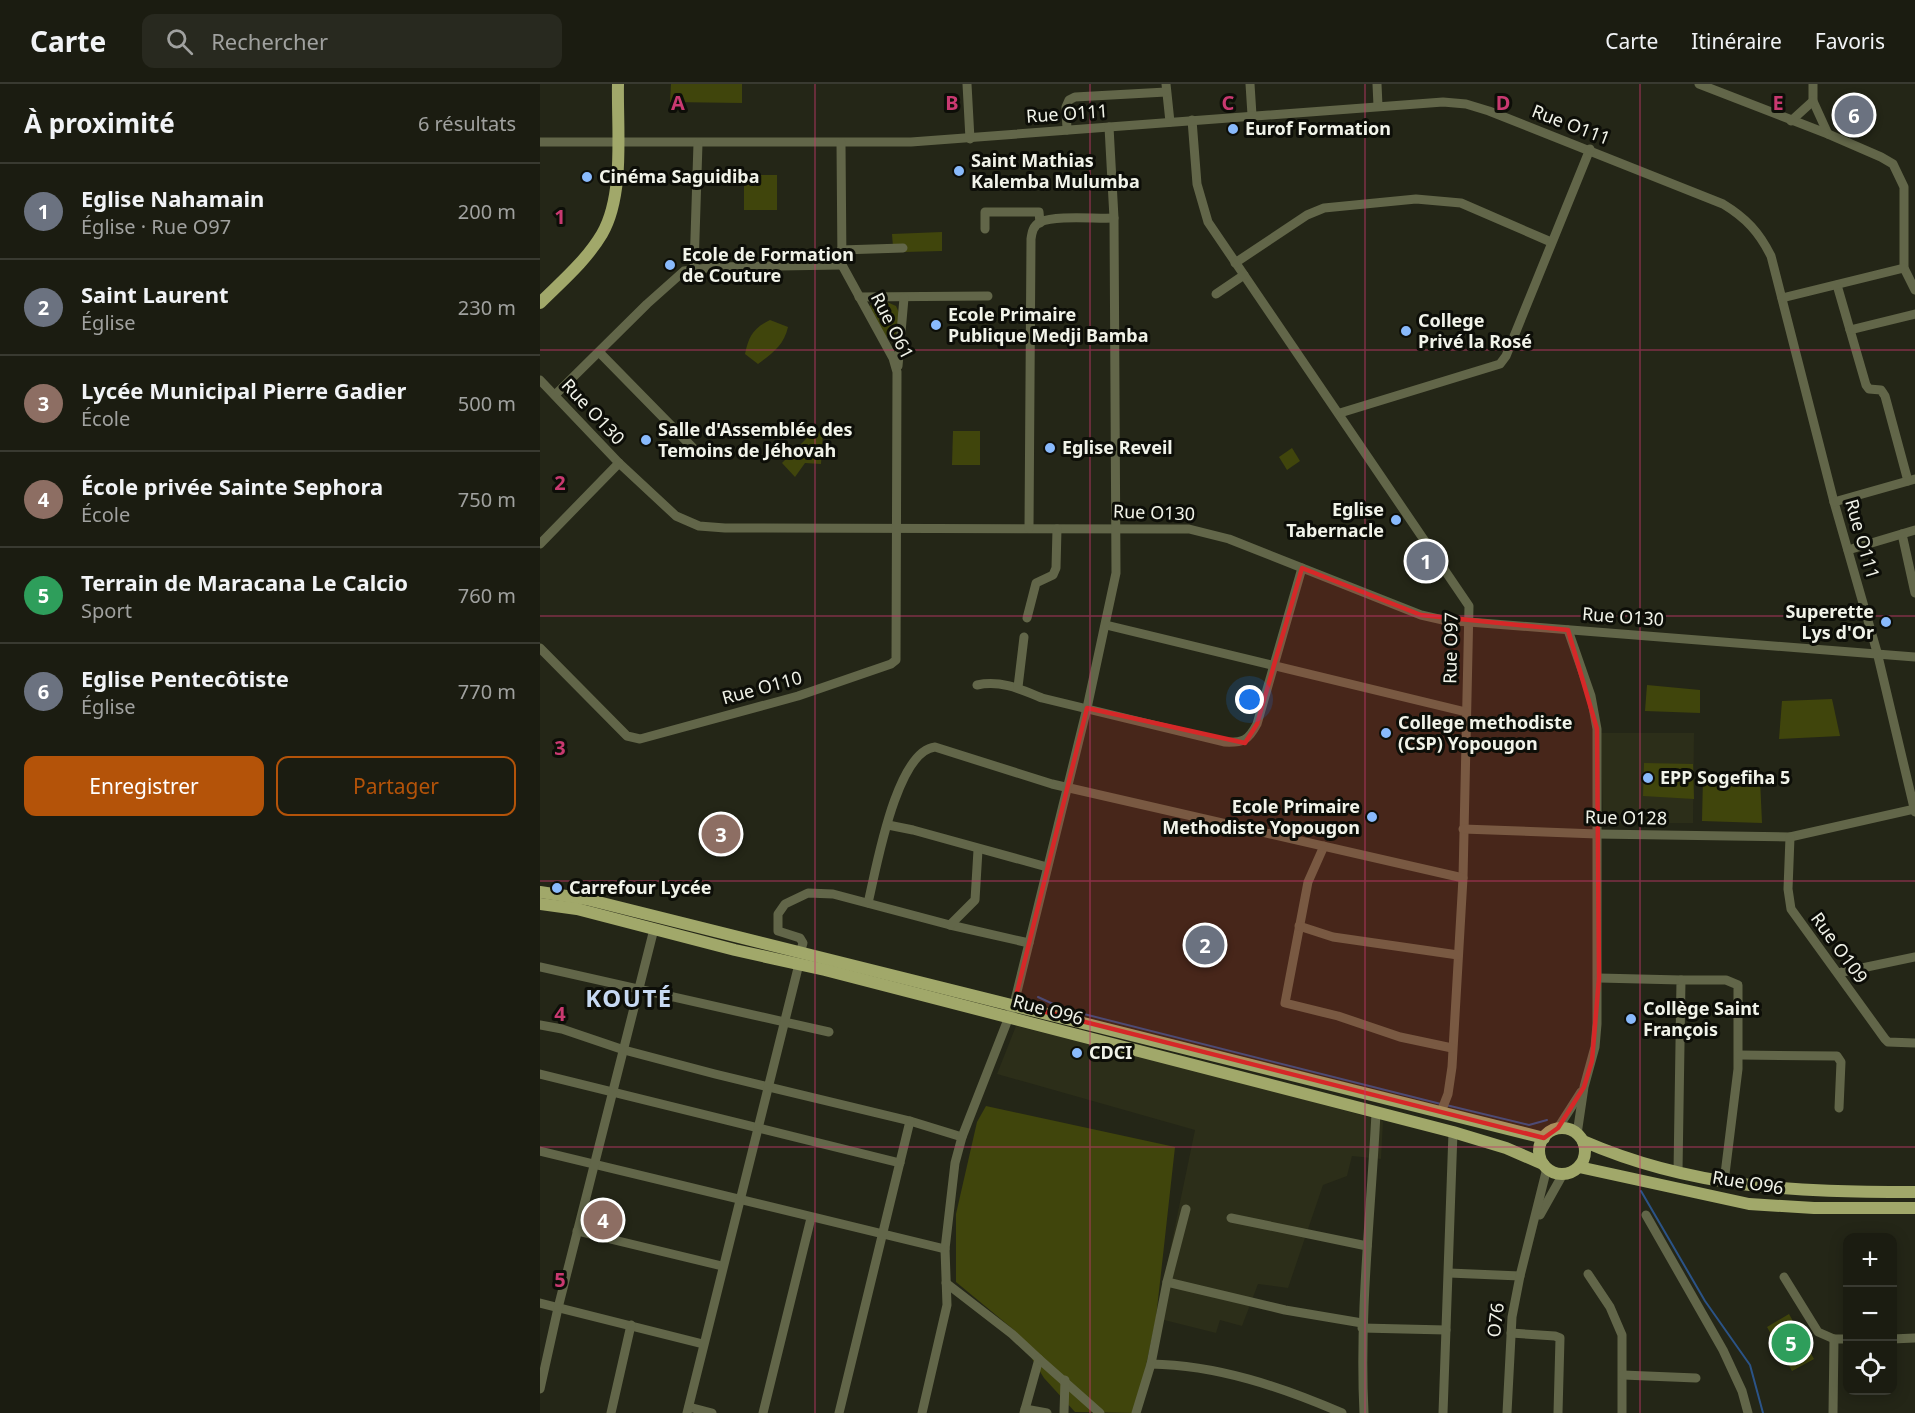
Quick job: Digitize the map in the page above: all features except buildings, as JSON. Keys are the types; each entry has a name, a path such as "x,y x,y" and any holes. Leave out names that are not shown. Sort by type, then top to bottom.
{"main road":[{"path":"540,303 588,255 609,220 615,192 618,84"},
{"name":"Rue O96","path":"540,892 586,899 1009,1018 1453,1132 1506,1148 1545,1166"},
{"name":"Rue O96","path":"540,904 577,909 654,928 1014,1004 1544,1138"},
{"path":"1558,1128 1568,1129 1580,1137 1585,1151 1579,1167 1563,1174 1545,1166 1539,1148 1544,1138 1558,1128"},
{"name":"Rue O96","path":"1580,1137 1612,1154 1724,1182 1821,1192 1915,1192"},
{"name":"Rue O96","path":"1579,1167 1727,1200 1774,1207 1915,1208"}],"street":[{"path":"967,84 970,138"},
{"path":"1250,84 1252,115"},
{"path":"1377,84 1378,106"},
{"path":"1699,84 1828,134 1893,164 1901,176 1905,200 1904,268 1915,290"},
{"path":"1813,84 1813,101 1828,134"},
{"path":"1067,129 1066,107 1069,100 1075,97 1166,88 1170,122"},
{"path":"1791,121 1813,101"},
{"name":"Rue O111","path":"540,142 841,143 970,138 1443,102 1466,104 1590,149 1723,204 1743,216 1759,233 1771,256 1834,502 1877,652 1915,810"},
{"name":"Rue O97","path":"1192,120 1201,205 1208,222 1467,600 1469,622 1462,829 1463,878 1450,1082 1442,1112"},
{"path":"922,1413 946,1313 945,1249 951,1187 962,1137 1014,1004 1087,708 1116,573 1114,218 1109,127"},
{"path":"694,269 698,143"},
{"name":"Rue O61","path":"841,143 842,265 893,358 897,372 897,529"},
{"path":"1340,413 1500,364 1506,356 1590,149"},
{"path":"1235,262 1306,215 1323,208 1416,199 1461,203 1551,242"},
{"path":"985,229 985,212 1039,212 1040,223"},
{"path":"1029,528 1031,239 1033,228 1040,223 1052,220 1114,218"},
{"path":"841,250 903,248"},
{"path":"555,395 677,276 694,269 842,265"},
{"path":"1782,298 1904,268"},
{"path":"1216,294 1244,275"},
{"path":"1834,502 1911,480 1885,396 1881,390 1869,389 1866,385 1837,285"},
{"path":"859,297 988,296"},
{"path":"897,372 904,298"},
{"path":"1850,330 1915,314"},
{"path":"599,352 699,454"},
{"name":"Rue O130","path":"540,380 619,463 676,516 699,526 725,528 1189,529 1209,532 1421,615 1469,622 1877,652 1915,657"},
{"path":"540,544 619,463"},
{"name":"Rue O110","path":"540,648 627,736 634,739 824,688 891,664 896,660 897,529"},
{"path":"1027,618 1036,583 1053,575 1056,568 1058,529"},
{"path":"1848,550 1915,530"},
{"path":"1902,534 1915,593"},
{"path":"977,685 997,683 1018,687 1042,698 1224,742 1242,742 1247,740 1257,724 1302,568"},
{"path":"1106,625 1466,712"},
{"path":"1568,630 1595,710 1597,729 1599,978 1595,1047 1584,1087 1580,1137"},
{"path":"1018,687 1024,637"},
{"path":"868,903 890,809 905,773 931,748 1052,784 1463,878"},
{"name":"Rue O128","path":"1462,829 1790,837 1915,810"},
{"path":"888,825 1047,867"},
{"name":"Rue O109","path":"1790,837 1788,889 1791,909 1885,1039 1888,1042 1915,1043"},
{"path":"1324,846 1308,882 1284,1003 1338,1016 1400,1037 1452,1048"},
{"path":"950,925 975,900 978,850"},
{"path":"712,1413 688,1410 803,942 800,938 778,932 776,928 778,914 785,904 808,893 824,893 1029,943"},
{"path":"1299,926 1333,937 1458,955"},
{"path":"540,1389 577,1231 654,928"},
{"path":"1838,973 1915,957"},
{"path":"540,967 829,1032"},
{"path":"1599,978 1726,980 1738,986 1739,1055 1724,1182"},
{"path":"1678,1172 1681,980"},
{"path":"540,1025 562,1029 624,1050 910,1121 962,1137"},
{"path":"1739,1055 1837,1056 1841,1062 1839,1108"},
{"path":"540,1074 900,1163"},
{"path":"1558,1128 1584,1087"},
{"path":"1364,1413 1362,1325 1376,1113"},
{"path":"839,1413 910,1121"},
{"path":"1443,1413 1453,1132"},
{"path":"540,1151 945,1249"},
{"path":"1531,1233 1545,1166"},
{"path":"1531,1233 1563,1174"},
{"path":"1136,1413 1151,1364 1167,1282 1186,1209"},
{"path":"1646,1215 1723,1350 1742,1391 1748,1413"},
{"path":"763,1413 810,1218"},
{"path":"1232,1218 1367,1246"},
{"path":"577,1231 722,1266"},
{"name":"O76","path":"1507,1413 1511,1333 1520,1276 1531,1233"},
{"path":"1449,1273 1520,1276"},
{"path":"1588,1274 1622,1335 1622,1413"},
{"path":"1784,1277 1818,1332 1834,1339 1843,1339"},
{"path":"1167,1282 1284,1310 1362,1325 1446,1330"},
{"path":"946,1283 1012,1334 1100,1413"},
{"path":"540,1303 703,1344"},
{"path":"611,1413 631,1325"},
{"path":"1511,1333 1560,1338 1558,1413"},
{"path":"1897,1339 1915,1338"},
{"path":"1833,1413 1834,1339"},
{"path":"1039,1359 1024,1411 1047,1413"},
{"path":"1151,1364 1169,1364 1229,1375 1307,1397 1342,1413"},
{"path":"1623,1375 1696,1378"},
{"path":"1064,1413 1065,1380"}],"highlighted area":[{"path":"1302,568 1421,615 1568,630 1597,729 1599,978 1592,1061 1584,1087 1558,1128 1544,1138 1521,1133 1014,1004 1087,708 1245,743 1257,724"}],"shaded area":[{"name":"EPP Sogefiha 5","path":"1601,733 1694,733 1693,823 1603,823"},
{"path":"1016,1026 1208,1073 1383,1121 1381,1159 1352,1156 1347,1176 1323,1185 1288,1288 1258,1284 1242,1326 1220,1320 1216,1333 1156,1318 1195,1130 997,1074"}],"green space":[{"path":"671,84 742,84 742,103 670,102"},
{"path":"744,175 777,175 777,210 744,210"},
{"path":"942,232 942,251 904,252 893,247 892,234"},
{"path":"874,301 887,302 896,306 900,315 899,332 890,338 884,336 869,307"},
{"path":"770,320 788,327 781,344 758,364 745,354 750,337 760,326"},
{"path":"815,430 823,432 821,464 805,463 795,477 782,463"},
{"path":"953,431 980,431 980,465 952,465"},
{"path":"1292,448 1300,461 1287,470 1279,457"},
{"path":"1647,685 1700,690 1700,713 1645,711"},
{"path":"1832,699 1840,736 1779,739 1782,701"},
{"path":"1644,763 1693,764 1694,799 1643,796"},
{"path":"1703,778 1760,779 1762,823 1702,821"},
{"path":"986,1106 1175,1147 1156,1318 1136,1413 1075,1412 1044,1378 1014,1330 956,1282 956,1214 977,1122"},
{"path":"1789,1314 1814,1359 1792,1371 1767,1327"}],"waterway":[{"path":"1038,997 1064,1009 1441,1104"},
{"path":"1446,1105 1529,1125 1547,1120"},
{"path":"1641,1191 1705,1301 1750,1365 1763,1413"}],"place":[{"name":"Eglise Pentecôtiste","path":"1854,115"},
{"name":"Eurof Formation","path":"1233,129"},
{"name":"Saint Mathias Kalemba Mulumba","path":"959,171"},
{"name":"Cinéma Saguidiba","path":"587,177"},
{"name":"Ecole de Formation de Couture","path":"670,265"},
{"name":"Ecole Primaire Publique Medji Bamba","path":"936,325"},
{"name":"College Privé la Rosé","path":"1406,331"},
{"name":"Salle d'Assemblée des Temoins de Jéhovah","path":"646,440"},
{"name":"Eglise Reveil","path":"1050,448"},
{"name":"Eglise Tabernacle","path":"1396,520"},
{"name":"Eglise Nahamain","path":"1426,561"},
{"name":"Superette Lys d'Or","path":"1886,622"},
{"name":"College methodiste (CSP) Yopougon","path":"1386,733"},
{"name":"EPP Sogefiha 5","path":"1648,778"},
{"name":"Ecole Primaire Methodiste Yopougon","path":"1372,817"},
{"name":"Lycée Municipal Pierre Gadier","path":"721,834"},
{"name":"Carrefour Lycée","path":"557,888"},
{"name":"Saint Laurent","path":"1205,945"},
{"name":"Collège Saint François","path":"1631,1019"},
{"name":"CDCI","path":"1077,1053"},
{"name":"École privée Sainte Sephora","path":"603,1220"},
{"name":"Terrain de Maracana Le Calcio","path":"1791,1343"}],"district":[{"name":"KOUTÉ","path":"629,999"}]}
